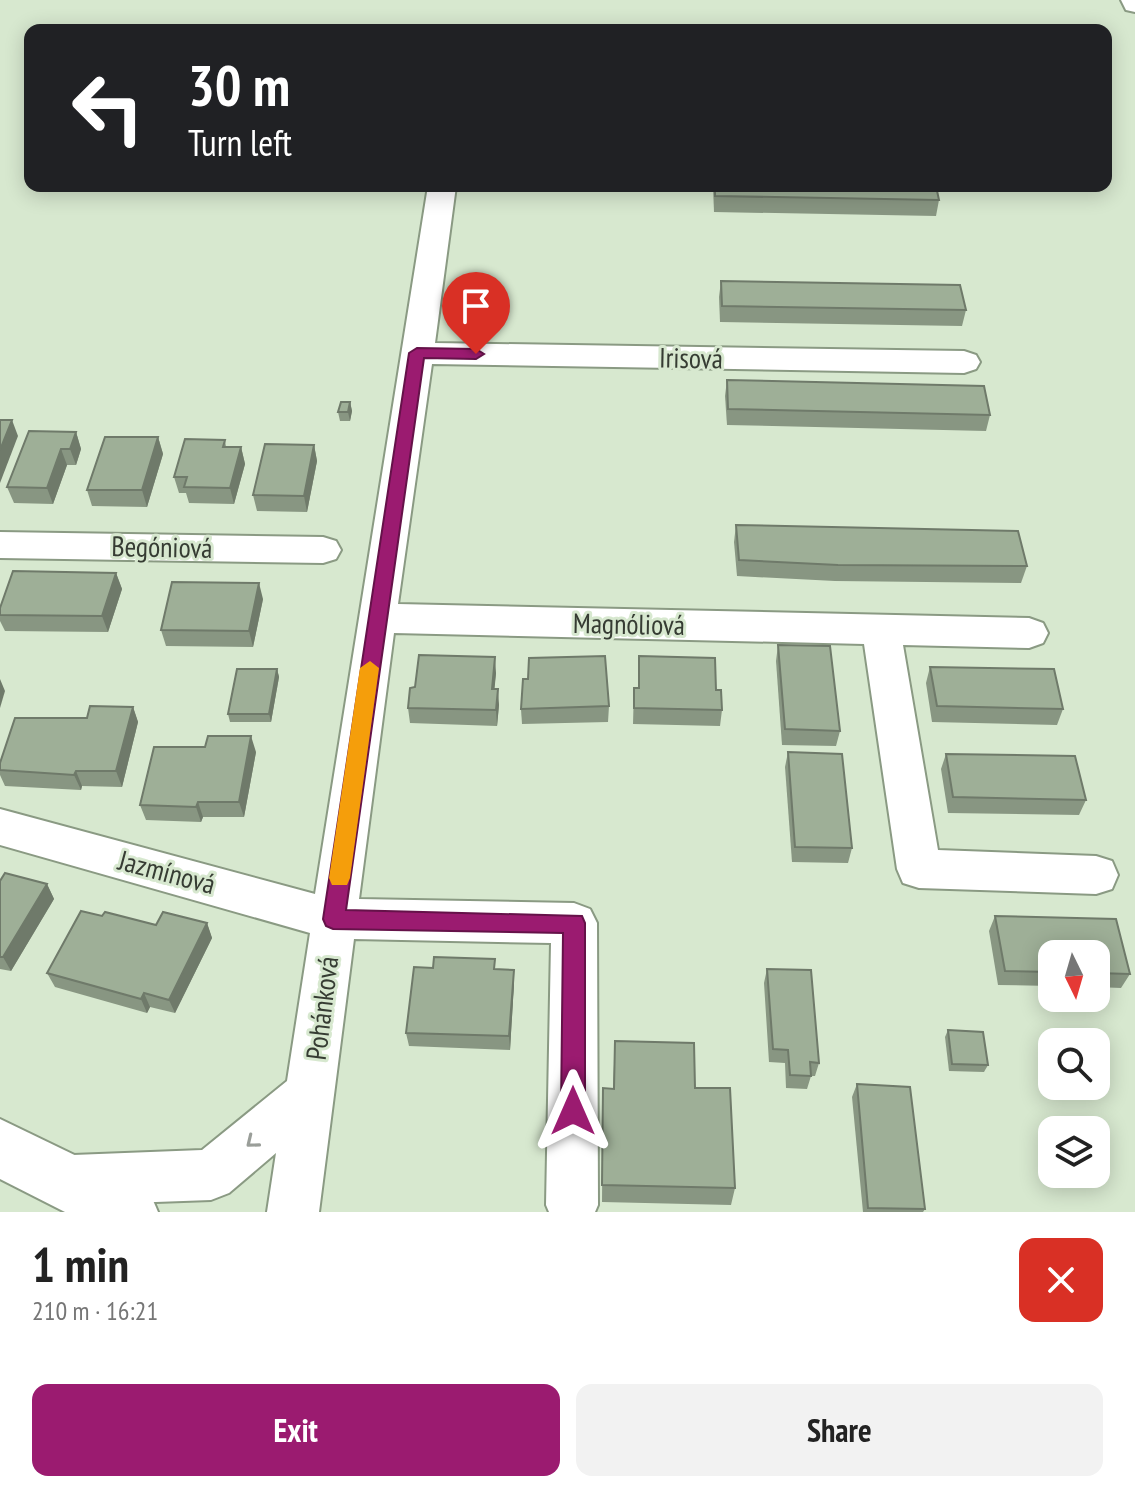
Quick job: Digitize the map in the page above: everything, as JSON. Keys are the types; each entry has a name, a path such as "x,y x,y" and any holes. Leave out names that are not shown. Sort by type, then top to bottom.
{"main road":[{"path":"0,1148 128,1212"}],"street":[{"name":"Pohánková","path":"293,1212 312,1092 333,919 441,192"},
{"name":"Irisová","path":"417,353 964,362"},
{"name":"Begóniová","path":"0,545 323,550"},
{"name":"Magnóliová","path":"377,618 1029,633"},
{"path":"881,630 919,869 1096,875"},
{"name":"Jazmínová","path":"0,827 333,919 574,923 572,1205"},
{"path":"65,1180 211,1175 312,1092"}],"building":[{"path":"715,192 937,192 939,200 715,196"},
{"path":"721,281 960,285 966,310 722,306"},
{"path":"727,380 984,386 990,415 728,409"},
{"path":"341,402 350,402 348,412 338,412"},
{"path":"0,420 12,420 0,450"},
{"path":"29,431 76,432 70,449 61,449 47,488 7,487"},
{"path":"105,437 158,437 142,490 87,490"},
{"path":"185,439 225,440 223,447 241,447 230,488 184,487 187,477 174,477"},
{"path":"265,444 314,445 304,496 253,495"},
{"path":"736,525 1018,531 1027,566 838,565 739,560"},
{"path":"13,571 116,573 102,616 0,615"},
{"path":"172,582 259,583 249,631 161,630"},
{"path":"778,645 830,646 840,731 785,729"},
{"path":"419,655 495,657 492,689 498,689 496,710 408,708 410,688 415,687"},
{"path":"605,656 609,706 521,709 523,679 528,679 529,658"},
{"path":"639,656 715,658 716,690 721,690 722,710 634,708 634,688 639,688"},
{"path":"930,667 1054,669 1063,709 937,706"},
{"path":"237,669 277,669 269,714 228,714"},
{"path":"90,706 133,707 116,771 76,771 74,775 0,770 15,718 87,718"},
{"path":"208,736 251,736 239,802 198,802 196,807 140,805 154,747 205,747"},
{"path":"788,752 842,754 852,848 795,847"},
{"path":"946,754 1075,756 1086,800 953,797"},
{"path":"5,873 47,884 3,957 0,957 0,881"},
{"path":"81,911 102,916 105,912 156,925 163,912 207,923 169,1000 144,993 141,999 47,973"},
{"path":"995,916 1116,919 1130,974 1110,973 1110,940 1038,940 1038,972 1005,971"},
{"path":"434,957 495,959 494,969 514,970 509,1036 406,1033 414,967 433,968"},
{"path":"767,969 811,970 819,1063 810,1062 811,1076 790,1075 788,1050 773,1049"},
{"path":"948,1030 983,1032 988,1065 952,1064"},
{"path":"615,1041 694,1043 695,1088 730,1088 735,1188 602,1185 603,1088 614,1089"},
{"path":"857,1084 910,1087 925,1209 868,1208"}],"slow traffic":[{"path":"339,878 370,668"}],"route":[{"path":"476,354 417,353 333,919 574,923 573,1111"}]}
